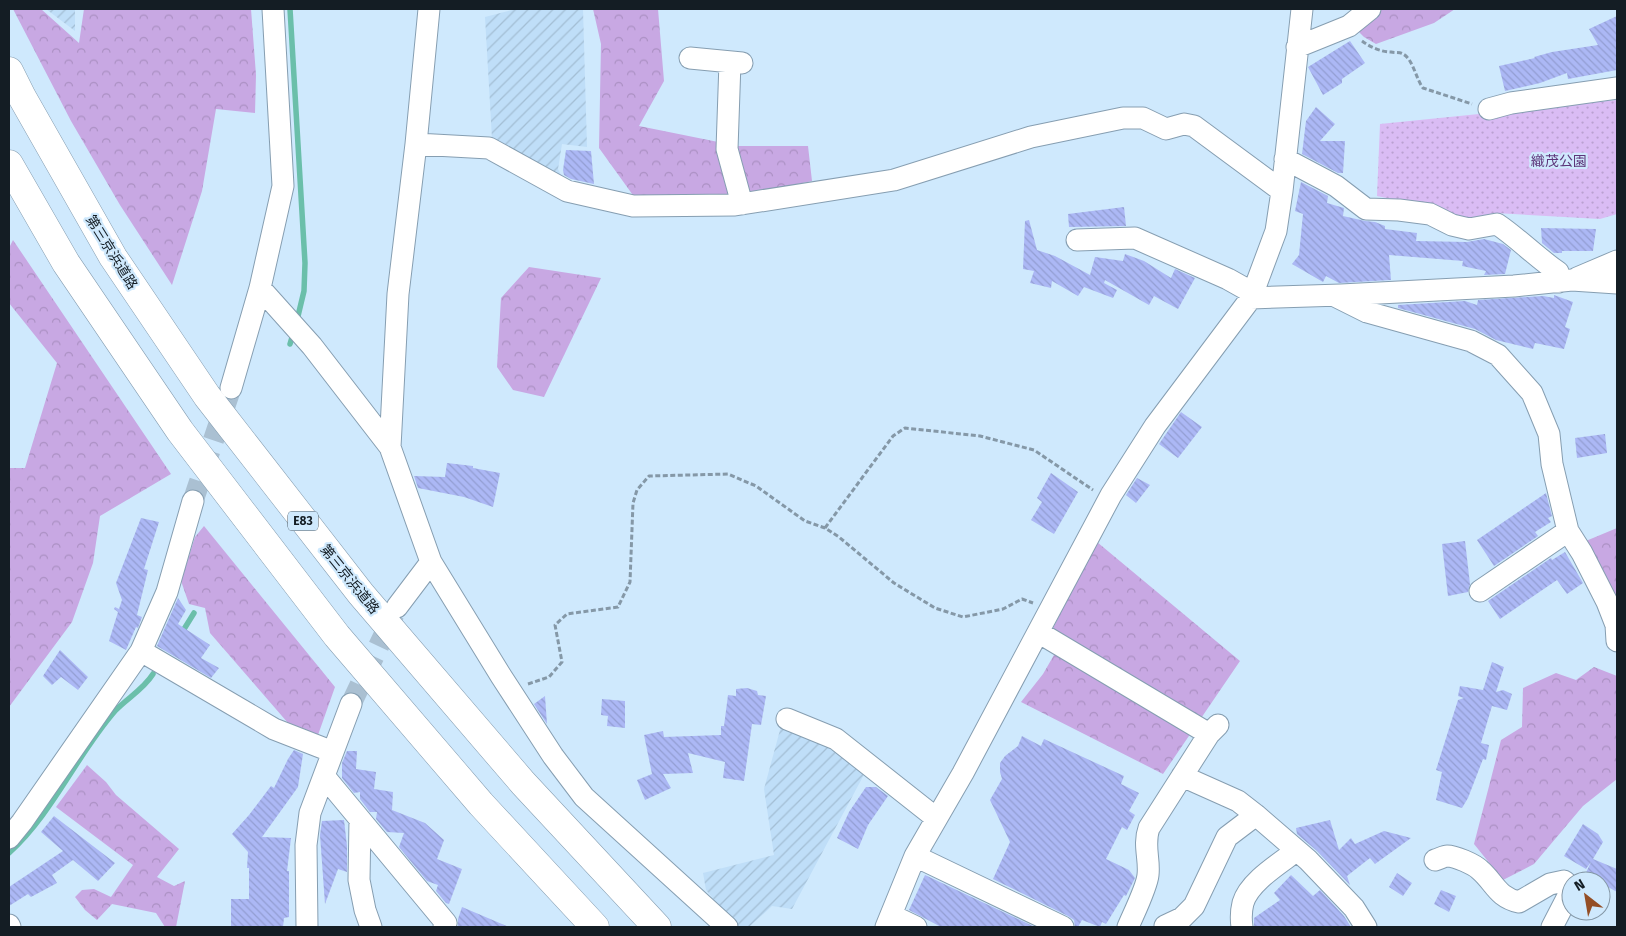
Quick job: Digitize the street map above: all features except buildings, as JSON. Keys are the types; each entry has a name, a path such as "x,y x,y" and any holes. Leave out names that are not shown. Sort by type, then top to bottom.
{"highway":[{"name":"第三京浜道路","path":"9,71 113,257 207,396 360,594 523,783 657,927"},
{"path":"9,164 66,263 186,439 337,636 481,804 595,927"}],"street":[{"path":"231,388 260,288 283,186 273,9"},
{"path":"390,447 398,294 416,144 429,9"},
{"path":"916,927 888,921 915,856 962,773 1108,500 1155,426 1252,296 1276,231 1302,9"},
{"path":"1297,47 1348,26 1370,9"},
{"path":"690,58 736,62 726,149 742,204"},
{"path":"1489,108 1617,88"},
{"path":"416,144 489,148 567,191 633,206 742,204 894,180 1031,137 1123,118 1143,118 1166,129 1184,124 1194,126 1282,191"},
{"path":"1285,159 1336,186 1366,210 1399,210 1430,214 1452,225 1470,229 1497,224 1558,272 1566,281"},
{"path":"1078,240 1135,238 1228,279 1252,296 1335,296 1514,286 1566,281 1617,283"},
{"path":"1566,281 1617,261"},
{"path":"260,288 312,346 390,447 430,562 510,691 553,756 584,797 727,927"},
{"path":"1335,296 1368,312 1471,342 1498,355 1532,393 1549,434 1552,464 1568,531 1582,553 1607,602 1616,625 1617,641"},
{"path":"9,838 141,651 167,592 193,501"},
{"path":"1480,590 1568,531"},
{"path":"397,607 430,562"},
{"path":"1038,632 1214,729 1149,828 1146,836 1148,876 1128,927"},
{"path":"141,651 274,729 333,752"},
{"path":"307,927 306,845 310,813 351,704"},
{"path":"788,719 836,739 936,818"},
{"path":"324,776 446,923 444,927"},
{"path":"1182,776 1238,801 1308,860 1354,908 1366,927"},
{"path":"1165,926 1182,918 1194,906 1227,837 1256,816"},
{"path":"360,820 359,880 365,910 371,927"},
{"path":"1242,927 1243,904 1249,891 1264,876 1296,851"},
{"path":"915,856 1062,927"},
{"path":"1435,860 1447,856 1469,863 1480,869 1498,891 1509,900 1519,902 1550,884 1564,881 1570,887 1569,892 1552,927"}],"path":[{"path":"1348,26 1364,43 1374,48 1388,52 1403,53 1409,59 1423,88 1489,108"},
{"path":"825,528 893,436 905,428 980,436 1034,450 1108,500"},
{"path":"510,691 549,677 562,662 555,625 567,614 618,606 630,582 633,503 637,490 649,476 728,474 756,486 805,521 825,528 839,536 894,583 935,608 963,617 1003,609 1022,599 1050,609"}],"shaded area":[{"path":"46,9 75,9 75,31"},
{"path":"516,9 583,9 587,147 562,144 558,169 563,179 492,139 485,17"},
{"path":"787,722 867,769 792,909 772,906 749,927 737,927 706,890 703,873 774,855 764,789 780,730"}],"green space":[{"path":"13,9 41,9 79,43 84,9 251,9 256,75 255,113 216,109 202,191 172,285 120,205 71,121"},
{"path":"593,9 658,9 664,81 639,126 738,146 808,146 812,181 751,194 635,198 599,148 601,44"},
{"path":"1377,9 1455,9 1434,23 1376,44 1364,37 1355,28"},
{"name":"織茂公園","path":"1617,100 1617,214 1600,219 1495,213 1476,217 1456,217 1442,210 1377,196 1380,124"},
{"path":"13,240 171,474 100,516 93,563 72,622 9,707 9,468 25,468 57,363 9,303 9,248"},
{"path":"529,267 601,278 544,397 513,390 497,367 501,298"},
{"path":"204,526 335,687 318,735 288,723 210,633 205,608 189,604 181,581 195,537"},
{"path":"1617,528 1617,610 1581,543"},
{"path":"1097,542 1240,661 1163,774 1021,702 1043,674 1054,655 1051,632"},
{"path":"1594,667 1617,676 1617,779 1583,806 1534,864 1503,880 1474,844 1501,740 1522,727 1523,688 1556,673 1576,680"},
{"path":"87,765 106,782 116,795 179,849 157,877 174,886 185,881 176,927 165,927 156,913 112,904 97,920 85,910 75,897 82,890 94,889 111,897 133,865 56,807"}],"waterway":[{"path":"290,9 305,263 304,291 298,316"},
{"path":"290,344 293,334"},
{"path":"181,634 194,613"},
{"path":"9,853 39,820 101,728 120,706 145,685 153,674"}],"tunnel":[{"path":"193,501 231,388"},
{"path":"351,704 394,614"}]}
